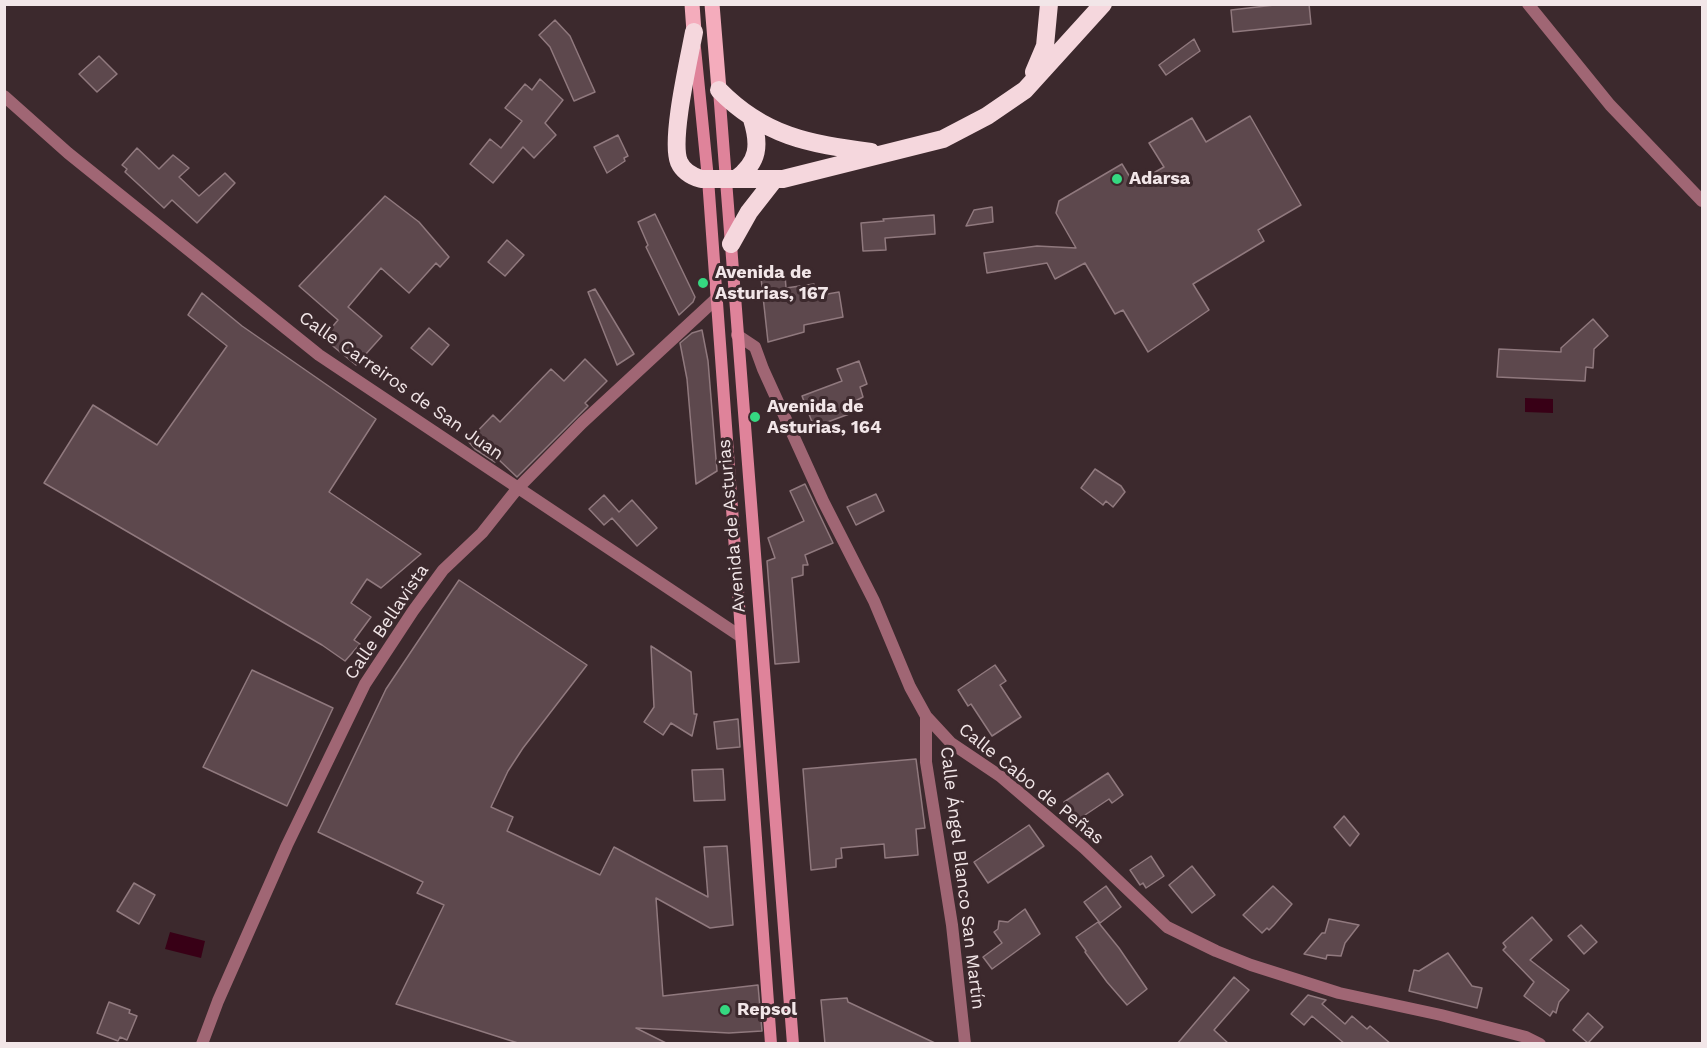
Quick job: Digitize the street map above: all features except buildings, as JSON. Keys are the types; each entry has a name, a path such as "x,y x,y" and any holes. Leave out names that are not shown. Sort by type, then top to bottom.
{"highway":[{"path":"1025,90 1046,46 1049,4"},
{"path":"694,32 678,124 676,154 681,168 696,178 774,180 924,145 943,139 987,116 1025,90 1102,4"},
{"path":"719,90 739,110 752,119 787,135 809,142 882,153"},
{"path":"723,179 752,164 757,137 752,119"},
{"path":"731,244 749,212 774,180"}],"main road":[{"name":"Avenida de Asturias","path":"692,4 694,32 723,179 731,244 793,1044"},
{"name":"Avenida de Asturias","path":"712,4 723,179 716,299 771,1044"}],"street":[{"path":"1528,4 1610,105 1702,201"},
{"name":"Calle Carreiros de San Juan","path":"4,96 68,153 319,355 740,636"},
{"name":"Calle Bellavista","path":"202,1044 286,845 365,684 443,570 482,533 517,489 582,423 716,299"},
{"name":"Calle Cabo de Peñas","path":"737,335 754,347 823,501 874,601 910,687 926,716 951,743 1000,776 1084,848 1167,927 1251,965 1339,993 1441,1015 1540,1044"},
{"name":"Calle Ángel Blanco San Martín","path":"926,716 926,762 952,925 965,1044"}],"shaded area":[{"path":"1525,398 1553,399 1553,413 1525,412"},
{"path":"170,932 205,941 201,958 165,949"}],"place":[{"name":"Adarsa","path":"1117,179"},
{"name":"Avenida de Asturias, 167","path":"703,283"},
{"name":"Avenida de Asturias, 164","path":"755,417"},
{"name":"Repsol","path":"725,1010"}]}
